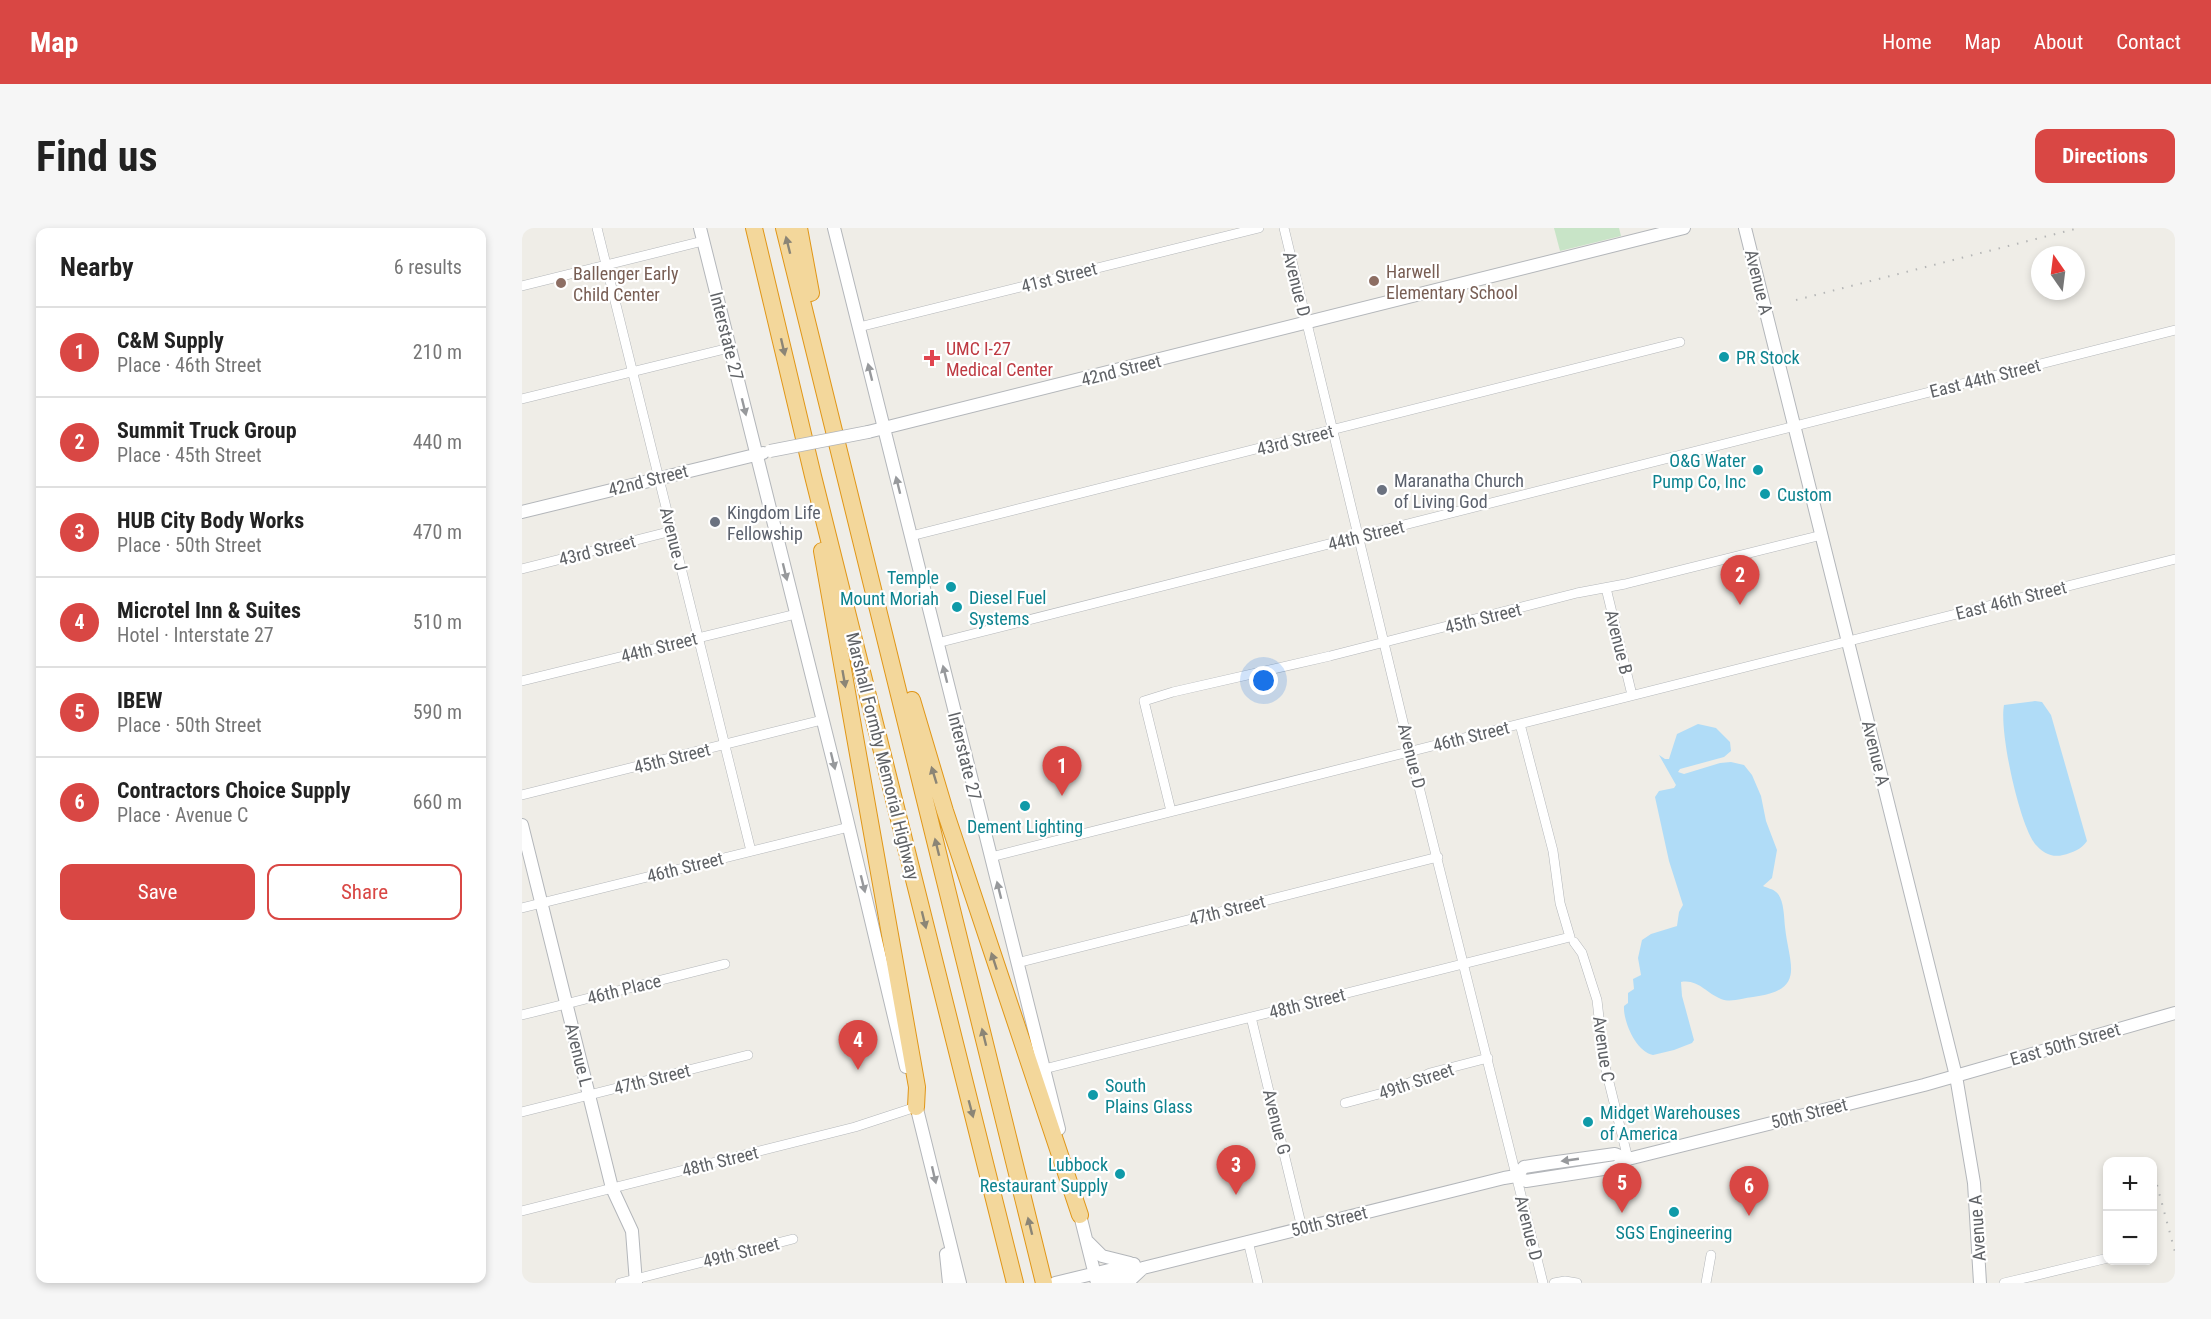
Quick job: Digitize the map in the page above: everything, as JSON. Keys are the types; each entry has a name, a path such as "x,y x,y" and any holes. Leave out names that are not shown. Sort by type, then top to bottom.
{"highway":[{"name":"Marshall Formby Memorial Highway","path":"752,228 1015,1283"},
{"name":"Marshall Formby Memorial Highway","path":"784,228 1044,1283"},
{"path":"799,228 833,424"},
{"path":"844,470 871,552 945,811 1080,1215"},
{"path":"813,476 817,525 917,1087 916,1107"},
{"path":"989,1177 1006,1283"}],"main road":[{"name":"Interstate 27","path":"700,228 960,1283"},
{"name":"Interstate 27","path":"834,228 1096,1278"},
{"name":"42nd Street","path":"522,512 756,454 868,432 1684,228"},
{"name":"Avenue A","path":"1745,228 1956,1076 1972,1172 1980,1283"},
{"name":"Avenue L","path":"522,825 612,1188 632,1230 636,1281"},
{"name":"East 50th Street","path":"1956,1076 2175,1013"},
{"name":"50th Street","path":"1055,1283 1076,1278 1096,1278 1138,1269 1515,1176 1526,1181 1616,1167 1628,1159 1956,1076"},
{"path":"943,1217 949,1283"},
{"path":"1086,1239 1102,1256 1138,1269 1127,1283"},
{"name":"50th Street","path":"1104,1283 1138,1269"}],"street":[{"name":"Avenue J","path":"597,228 751,851"},
{"name":"41st Street","path":"859,327 1259,228"},
{"name":"Avenue D","path":"1284,228 1410,751 1543,1283"},
{"path":"522,286 703,241"},
{"name":"East 44th Street","path":"1795,427 2175,330"},
{"name":"43rd Street","path":"911,536 1680,342"},
{"path":"522,399 729,348"},
{"name":"44th Street","path":"937,643 1795,427"},
{"name":"43rd Street","path":"522,568 672,531"},
{"name":"45th Street","path":"1171,811 1144,701 1577,593 1606,588 1822,535"},
{"name":"East 46th Street","path":"1848,642 1868,635 2175,559"},
{"name":"Avenue B","path":"1606,588 1632,695"},
{"name":"44th Street","path":"522,681 796,614"},
{"name":"46th Street","path":"991,857 1848,642"},
{"name":"45th Street","path":"522,795 822,720"},
{"name":"Avenue C","path":"1521,724 1553,851 1560,903 1572,940 1582,953 1597,1000 1606,1071 1628,1159"},
{"name":"46th Street","path":"522,908 849,827"},
{"name":"47th Street","path":"1017,963 1438,857"},
{"name":"48th Street","path":"1044,1069 1464,964 1572,940"},
{"name":"46th Place","path":"522,1015 725,964"},
{"name":"Avenue G","path":"1251,1017 1302,1227"},
{"name":"47th Street","path":"522,1112 748,1055"},
{"name":"49th Street","path":"1345,1103 1394,1090 1430,1073 1488,1058"},
{"name":"48th Street","path":"522,1211 855,1127 916,1107"},
{"name":"49th Street","path":"620,1283 636,1281 793,1239"},
{"path":"1248,1241 1258,1283"},
{"path":"1706,1283 1711,1254"},
{"path":"2004,1283 2103,1259"},
{"path":"1554,1283 1565,1281 1577,1283"}],"green space":[{"path":"1554,228 1619,228 1621,236 1560,251"}],"water":[{"path":"2042,702 2051,715 2087,841 2076,850 2059,856 2041,850 2029,833 2017,798 2007,755 2004,705"},
{"path":"1698,724 1716,728 1730,742 1731,751 1724,757 1680,769 1678,772 1684,774 1731,762 1744,765 1752,775 1761,796 1766,821 1777,850 1772,878 1763,886 1776,892 1782,903 1791,974 1788,982 1770,994 1733,1000 1721,999 1697,984 1681,982 1682,996 1694,1040 1674,1050 1653,1055 1647,1053 1636,1042 1628,1027 1624,1006 1628,1003 1628,993 1634,989 1633,979 1641,975 1638,958 1642,940 1651,934 1677,926 1679,912 1683,905 1669,861 1655,797 1659,791 1674,788 1676,785 1659,755 1669,759 1677,734"}],"railway":[{"path":"1796,300 2079,228"},
{"path":"2157,1185 2175,1252"}],"place":[{"name":"Harwell Elementary School","path":"1374,281"},
{"name":"Ballenger Early Child Center","path":"561,283"},
{"name":"PR Stock","path":"1724,357"},
{"name":"UMC I-27 Medical Center","path":"932,358"},
{"name":"O&G Water Pump Co, Inc","path":"1758,470"},
{"name":"Maranatha Church of Living God","path":"1382,490"},
{"name":"Custom","path":"1765,494"},
{"name":"Kingdom Life Fellowship","path":"715,522"},
{"name":"Temple Mount Moriah","path":"951,587"},
{"name":"Summit Truck Group","path":"1740,605"},
{"name":"Diesel Fuel Systems","path":"957,607"},
{"name":"C&M Supply","path":"1062,796"},
{"name":"Dement Lighting","path":"1025,806"},
{"name":"Microtel Inn & Suites","path":"858,1070"},
{"name":"South Plains Glass","path":"1093,1095"},
{"name":"Midget Warehouses of America","path":"1588,1122"},
{"name":"Lubbock Restaurant Supply","path":"1120,1174"},
{"name":"HUB City Body Works","path":"1236,1195"},
{"name":"SGS Engineering","path":"1674,1212"},
{"name":"IBEW","path":"1622,1213"},
{"name":"Contractors Choice Supply","path":"1749,1216"}]}
